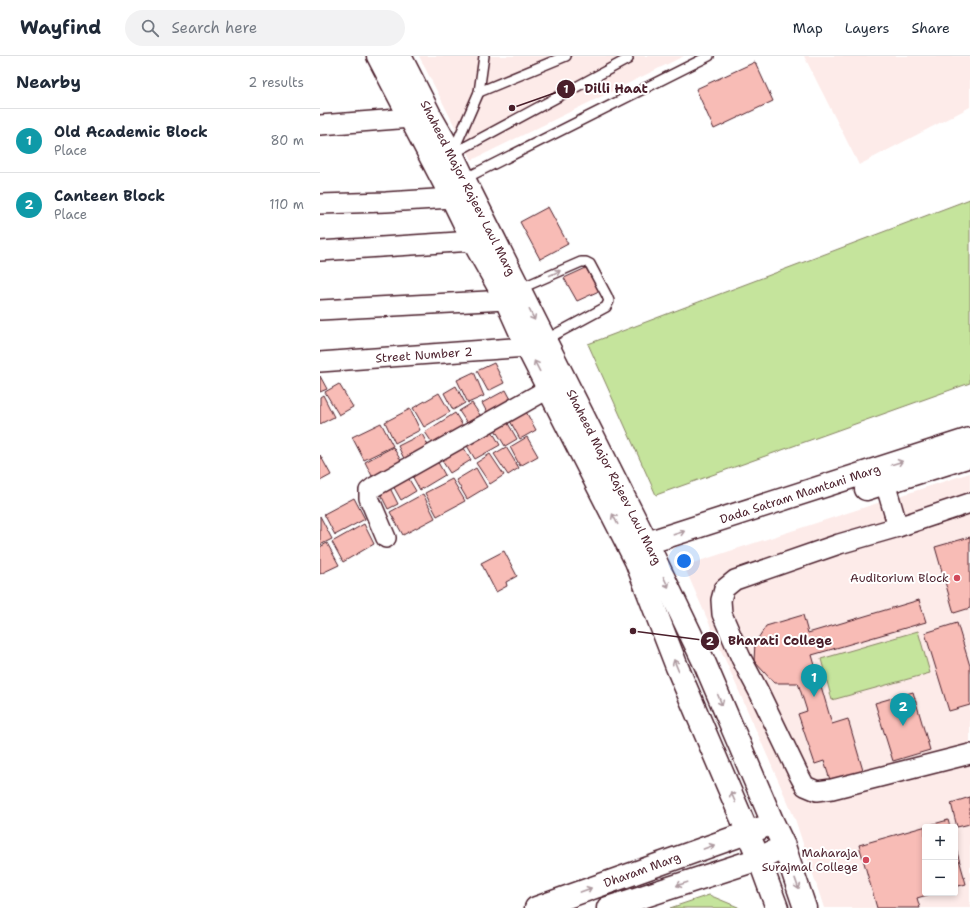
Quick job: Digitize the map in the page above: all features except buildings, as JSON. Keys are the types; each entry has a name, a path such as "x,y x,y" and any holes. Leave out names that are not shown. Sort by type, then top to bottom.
{"street":[{"name":"Shaheed Major Rajeev Laul Marg","path":"378,56 473,241 513,295"},
{"name":"Shaheed Major Rajeev Laul Marg","path":"400,56 432,119 452,154 513,295 536,344 641,551 677,667 759,859 777,908"},
{"path":"320,125 411,118"},
{"path":"320,204 452,198"},
{"path":"320,251 473,241"},
{"path":"320,310 513,295"},
{"name":"Shaheed Major Rajeev Laul Marg","path":"536,344 548,389 705,664 784,846 805,908"},
{"name":"Street Number 2","path":"320,362 536,344"},
{"path":"386,538 369,498 369,492 374,486 548,389"},
{"name":"Dada Satram Mamtani Marg","path":"641,551 970,439"},
{"name":"Dada Satram Mamtani Marg","path":"641,551 885,483 970,456"},
{"path":"885,483 898,527"},
{"path":"970,503 735,580 724,589 721,600 722,614 741,658 805,786 817,791 832,789 970,754"},
{"name":"Dharam Marg","path":"536,908 773,823"},
{"name":"Dharam Marg","path":"608,908 759,859 784,846"}],"lane":[{"path":"452,154 479,92 484,56"},
{"path":"479,92 566,56"},
{"path":"464,179 709,56"},
{"path":"452,154 628,59"},
{"path":"513,295 581,262 586,262 590,264 607,296 609,301 606,307 536,344"}],"shaded area":[{"path":"419,56 684,56 472,160"},
{"path":"804,56 970,56 970,107 859,165"},
{"path":"970,473 970,908 824,908 795,819 684,566"}],"green space":[{"path":"970,199 970,383 656,495 588,344"},
{"path":"918,631 930,673 832,700 821,659"},
{"path":"709,895 739,908 670,908"}],"place":[{"name":"Dilli Haat","path":"512,108"},
{"name":"Auditorium Block","path":"957,578"},
{"name":"Bharati College","path":"633,631"},
{"name":"Old Academic Block","path":"814,697"},
{"name":"Canteen Block","path":"903,726"},
{"name":"Maharaja Surajmal College","path":"866,860"}]}
